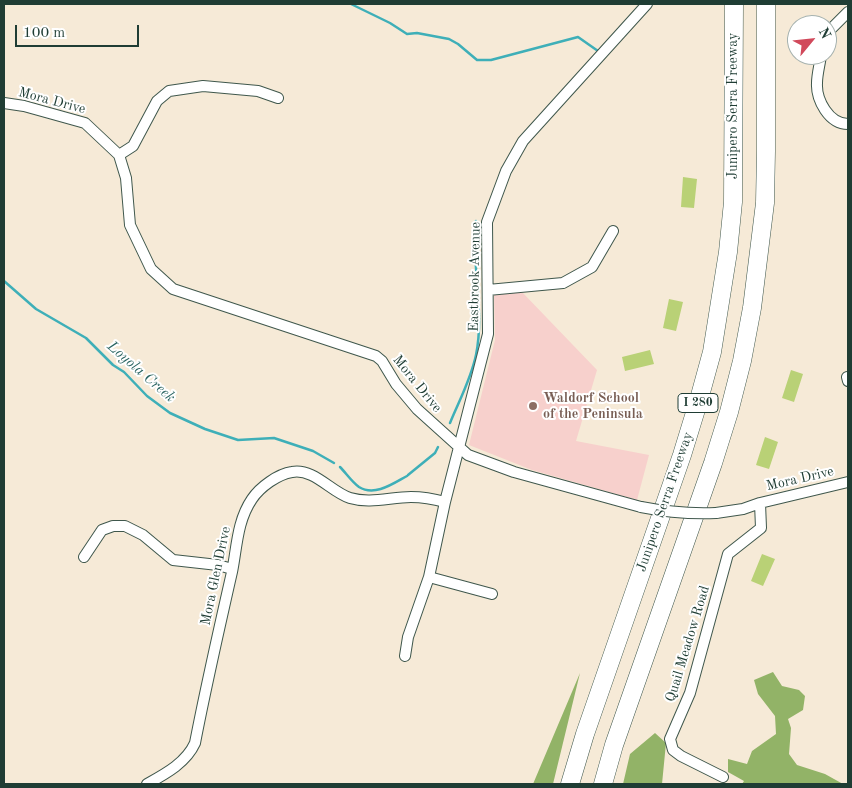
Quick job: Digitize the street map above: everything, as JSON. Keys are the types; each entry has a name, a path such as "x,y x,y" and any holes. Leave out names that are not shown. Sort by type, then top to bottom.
{"highway":[{"name":"Junipero Serra Freeway","path":"570,784 584,734 682,455 712,352 727,262 733,202 734,4"},
{"name":"I 280","path":"603,784 614,745 713,463 729,412 742,360 752,308 765,203 766,4"}],"street":[{"name":"Eastbrook Avenue","path":"405,656 408,637 430,577 458,447 488,334 488,222 506,171 523,141 647,4"},
{"path":"837,23 848,12"},
{"path":"820,65 817,84 822,105 835,120 848,124"},
{"path":"119,155 133,146 157,101 169,91 203,86 258,91 278,98"},
{"name":"Mora Drive","path":"4,103 24,106 85,123 119,155 126,178 130,225 151,269 173,290 376,356 396,384 433,426 474,458 514,472 641,507 666,512 716,513 743,509 760,503 848,482"},
{"path":"488,290 563,283 592,267 613,231"},
{"name":"Mora Glen Drive","path":"147,784 182,761 191,752 195,743 239,528 252,499 272,481 290,472 301,472 312,475 342,494 360,500 412,497 445,502"},
{"name":"Quail Meadow Road","path":"724,777 681,756 673,750 670,739 690,693 728,554 761,528 760,503"},
{"path":"84,557 102,530 113,526 125,526 143,535 173,560 218,565 232,569"},
{"path":"430,577 492,594"}],"shaded area":[{"name":"Waldorf School of the Peninsula","path":"522,292 597,370 576,441 649,455 637,500 532,470 469,445 495,340 494,295"}],"green space":[{"path":"683,177 697,179 694,208 681,207"},
{"path":"669,299 683,302 676,331 663,328"},
{"path":"650,350 654,364 625,371 622,357"},
{"path":"791,370 803,374 794,402 782,398"},
{"path":"765,437 778,442 769,469 756,465"},
{"path":"762,554 775,559 763,586 751,581"},
{"path":"773,672 782,686 799,690 805,696 803,710 788,719 791,728 789,754 797,765 825,774 843,784 742,784 744,781 728,772 728,759 747,764 752,751 776,734 775,716 758,694 754,680"},
{"path":"580,673 553,784 533,784"},
{"path":"655,733 666,743 662,784 623,784 630,754"}],"waterway":[{"path":"351,4 390,23 407,34 417,33 449,39 477,60 491,60 578,37 598,51"},
{"name":"Loyola Creek","path":"450,423 471,373 476,355 479,322 475,255 476,221"},
{"name":"Loyola Creek","path":"4,281 36,309 86,338 113,365 124,372 147,396 170,413 205,429 238,440 274,438 313,451 334,463"},
{"name":"Loyola Creek","path":"408,475 435,453 438,447"},
{"name":"Loyola Creek","path":"340,467 356,485 365,490 378,490 407,476"}],"place":[{"name":"Waldorf School of the Peninsula","path":"533,406"}]}
